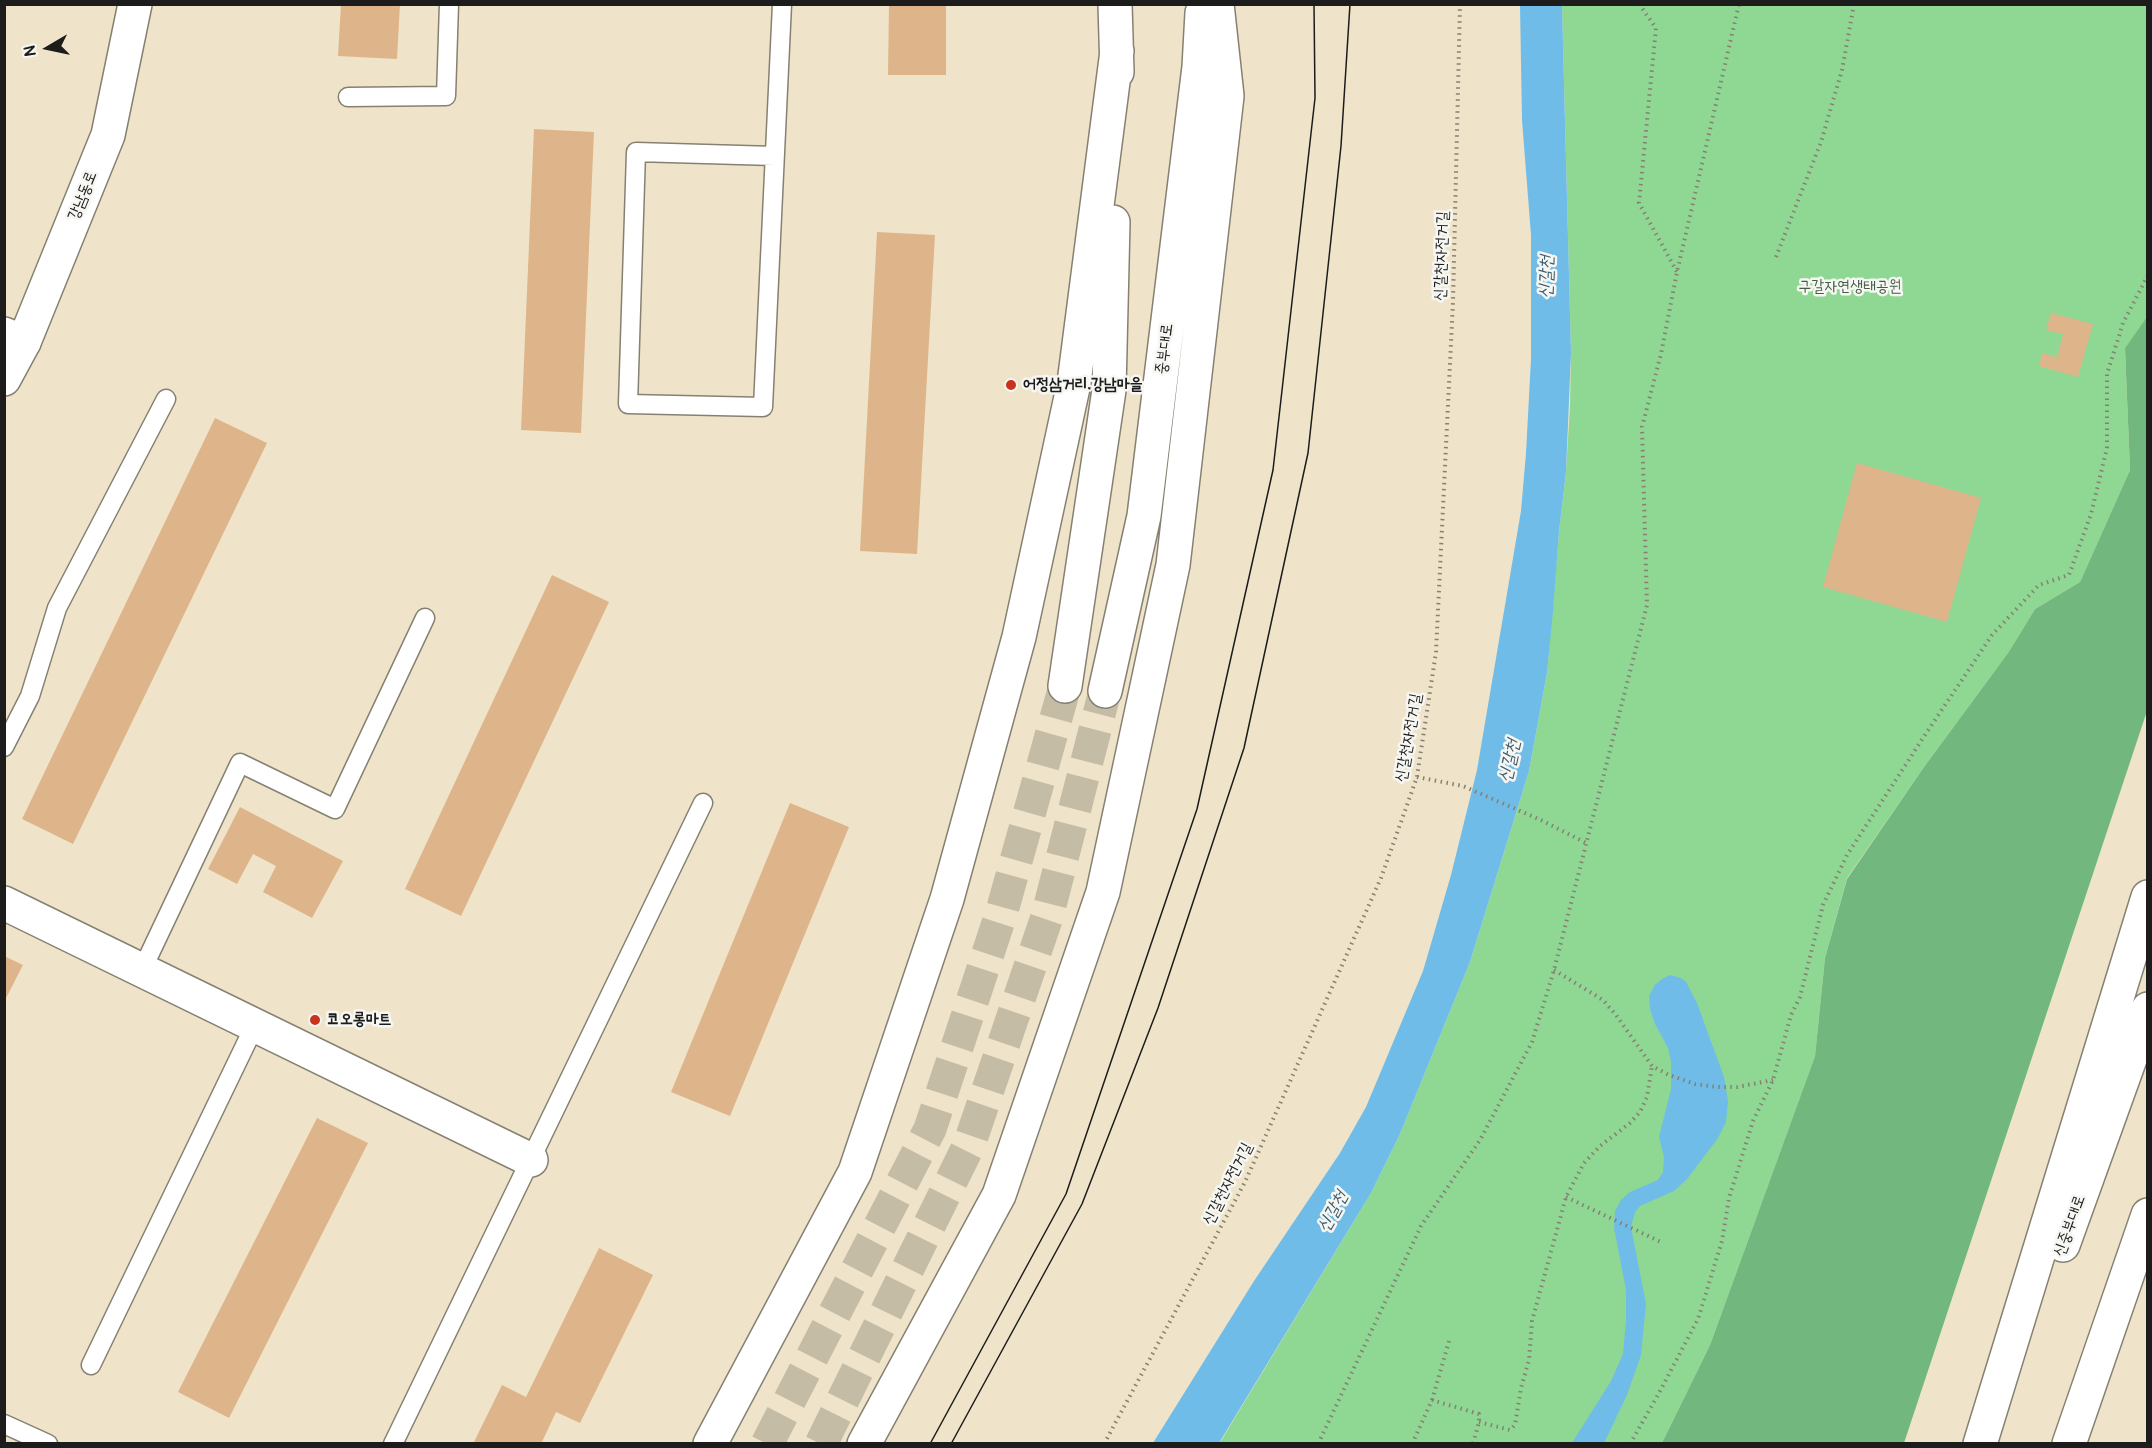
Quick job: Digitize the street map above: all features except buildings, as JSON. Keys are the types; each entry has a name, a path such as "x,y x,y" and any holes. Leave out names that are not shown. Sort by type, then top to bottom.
{"main road":[{"name":"강남동로","path":"4,379 14,338 108,135 135,4"},
{"path":"1065,686 1109,390 1117,51 1114,4"},
{"name":"중부대로","path":"1105,691 1144,516 1199,67 1202,4"},
{"path":"864,1443 999,1195 1103,892 1173,566 1227,96 1217,4"},
{"path":"710,1443 855,1172 947,899 1019,637 1074,383 1117,51"},
{"path":"1980,1443 2148,897"},
{"path":"4,903 531,1160"},
{"name":"신중부대로","path":"1992,1443 2148,1009"},
{"path":"2069,1443 2148,1215"}],"lane":[{"path":"348,98 446,96 450,4"},
{"path":"774,156 636,152 628,404 763,407 782,4"},
{"path":"4,747 30,696 57,608 166,399"},
{"path":"142,970 240,763 335,809 425,618"},
{"path":"393,1443 703,804"},
{"path":"91,1365 255,1026"},
{"path":"4,1424 48,1443"}],"path":[{"name":"신갈천자전거길","path":"1104,1443 1245,1182 1381,878 1417,777 1436,652 1453,302 1460,4"},
{"path":"1639,4 1656,28 1639,203 1677,272"},
{"path":"1320,1443 1421,1226 1479,1140 1532,1042 1554,970 1647,605 1642,427 1661,354 1677,272 1739,4"},
{"path":"1776,257 1821,142 1842,70 1854,4"},
{"path":"1630,1443 1698,1319 1722,1241 1729,1198 1753,1121 1773,1080 1791,1015 1800,998 1823,905 1847,855 1992,635 2039,585 2069,575 2091,514 2107,448 2107,374 2123,323 2148,275"},
{"path":"1417,777 1463,786 1543,820 1586,843"},
{"path":"1554,970 1603,1000 1652,1066 1666,1074 1706,1086 1737,1087 1773,1080"},
{"path":"1479,1422 1510,1430 1515,1425 1521,1388 1529,1360 1532,1321 1566,1197 1584,1163 1640,1112 1647,1097 1652,1066"},
{"path":"1566,1197 1663,1243"},
{"path":"1412,1443 1432,1400 1449,1341"},
{"path":"1432,1400 1479,1414 1473,1443"}],"green space":[{"name":"구갈자연생태공원","path":"1562,5 2147,5 2148,317 2125,348 2130,470 2080,582 2035,609 2008,653 1924,767 1847,878 1825,958 1815,1056 1710,1345 1662,1443 1219,1444 1371,1193 1400,1134 1470,962 1529,771 1547,673 1570,406 1571,353"},
{"path":"2147,317 2147,711 1904,1443 1662,1443 1710,1345 1815,1056 1825,958 1847,879 1924,767 2008,653 2035,609 2080,582 2130,470 2125,348"}],"water":[{"name":"신갈천","path":"1520,5 1562,5 1571,353 1566,472 1547,673 1529,771 1470,962 1400,1134 1371,1193 1219,1443 1153,1443 1254,1281 1340,1153 1366,1107 1423,971 1451,875 1477,770 1521,511 1526,453 1531,359 1531,235 1522,120"},
{"path":"1670,975 1686,982 1697,1003 1724,1077 1728,1101 1726,1122 1718,1138 1687,1179 1674,1191 1640,1206 1635,1212 1631,1227 1646,1304 1641,1355 1627,1395 1604,1443 1572,1443 1611,1381 1623,1354 1626,1290 1614,1228 1615,1211 1621,1200 1630,1192 1658,1180 1663,1172 1664,1157 1659,1137 1671,1089 1671,1062 1668,1048 1650,1009 1649,996 1655,985"}],"tunnel":[{"path":"767,1444 930,1129 1002,911 1065,686"},
{"path":"821,1444 969,1145 1047,917 1105,691"}],"tram line":[{"path":"930,1444 1066,1194 1197,809 1273,470 1315,98 1314,4"},
{"path":"951,1444 1082,1204 1158,1008 1244,748 1308,453 1341,146 1350,4"}],"place":[{"name":"어정삼거리.강남마을","path":"1011,385"},
{"name":"코오롱마트","path":"315,1020"}]}
